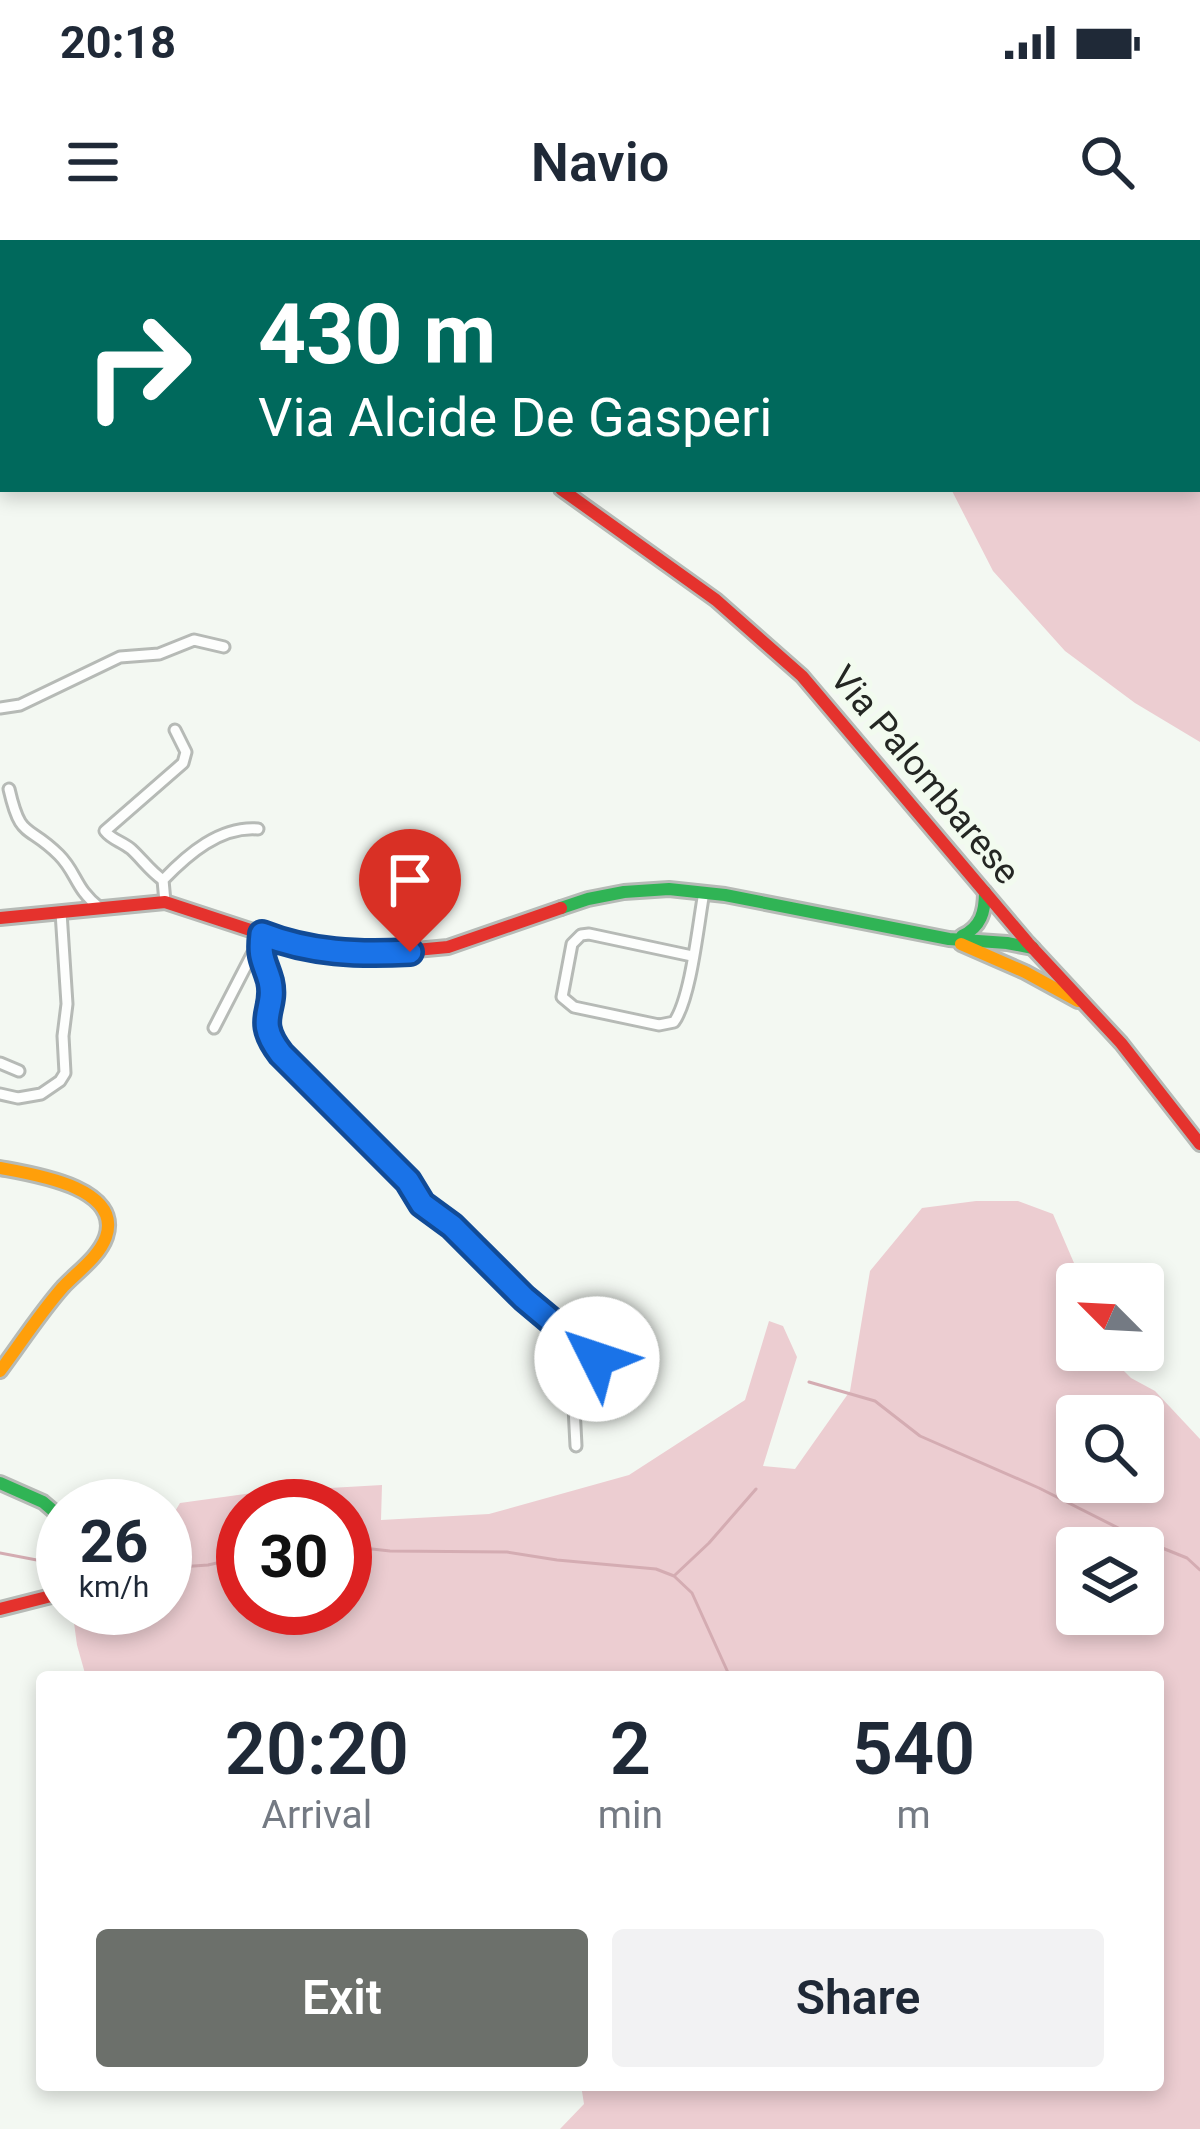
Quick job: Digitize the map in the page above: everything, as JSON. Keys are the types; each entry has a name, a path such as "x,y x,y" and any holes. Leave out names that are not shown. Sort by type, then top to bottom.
{"street":[{"name":"Via Palombarese","path":"565,492 682,574 788,662 1130,1054 1200,1144"},
{"path":"0,708 20,705 120,657 162,653 194,640 224,647"},
{"path":"165,902 163,880 104,831 183,763 185,752 175,730"},
{"path":"9,789 22,827 61,857 79,889 100,908"},
{"path":"163,880 197,849 236,830 258,830"},
{"path":"0,918 165,902 296,945 362,954 410,952 466,942 596,897 654,890 704,892 950,939 1033,948"},
{"path":"692,956 581,935 572,944 562,998 574,1007 670,1024 681,1013 692,956 704,892"},
{"path":"950,939 978,926 985,892"},
{"path":"0,1094 18,1098 40,1094 65,1073 67,1004 61,912"},
{"path":"214,1028 262,934"},
{"path":"262,934 261,959 271,986 266,1022 279,1052 404,1177 422,1204 452,1226 530,1304 594,1348 596,1362 577,1377 573,1387 576,1446"},
{"path":"950,939 1088,1006"},
{"path":"976,950 1009,954 1033,948"},
{"path":"0,1063 19,1071"},
{"path":"0,1168 70,1185 95,1201 109,1221 100,1246 0,1371"},
{"path":"0,1483 36,1499"},
{"path":"0,1609 36,1600"}],"shaded area":[{"path":"953,492 1200,492 1200,742 1135,703 1065,651 993,571"},
{"path":"1018,1201 1053,1214 1074,1263 1056,1263 1056,1371 1124,1371 1159,1395 1056,1395 1056,1503 1164,1503 1164,1401 1200,1439 1200,2129 560,2129 584,2104 582,2091 1164,2091 1164,1671 84,1671 76,1635 192,1635 192,1501 216,1498 216,1635 372,1635 372,1486 382,1485 381,1520 489,1514 629,1475 745,1400 769,1321 783,1326 797,1357 763,1466 795,1469 850,1391 870,1271 922,1208"}],"waterway":[{"path":"809,1382 875,1401 920,1436 1187,1558 1200,1570"},
{"path":"675,1575 756,1489"},
{"path":"372,1549 507,1552 656,1569 674,1576 692,1593 727,1671"},
{"path":"0,1553 36,1560"},
{"path":"192,1566 216,1563"}],"traffic: fast":[{"path":"561,908 624,892 669,889 725,895 949,939 1033,948"},
{"path":"962,936 981,918 985,892"},
{"path":"0,1483 36,1499"}],"traffic: slow":[{"path":"961,944 1078,1001"},
{"path":"0,1168 71,1186 101,1206 108,1220 98,1251 55,1297 0,1371"}],"traffic: jam":[{"path":"565,492 716,600 802,676 1028,943 1121,1043 1200,1144"},
{"path":"0,918 165,902 296,945 373,954 448,947 561,908"},
{"path":"0,1609 36,1600"}],"route":[{"path":"410,952 333,952 262,934 261,959 271,986 266,1019 270,1037 281,1054 408,1181 422,1204 452,1226 530,1304 590,1343 597,1359"}]}
